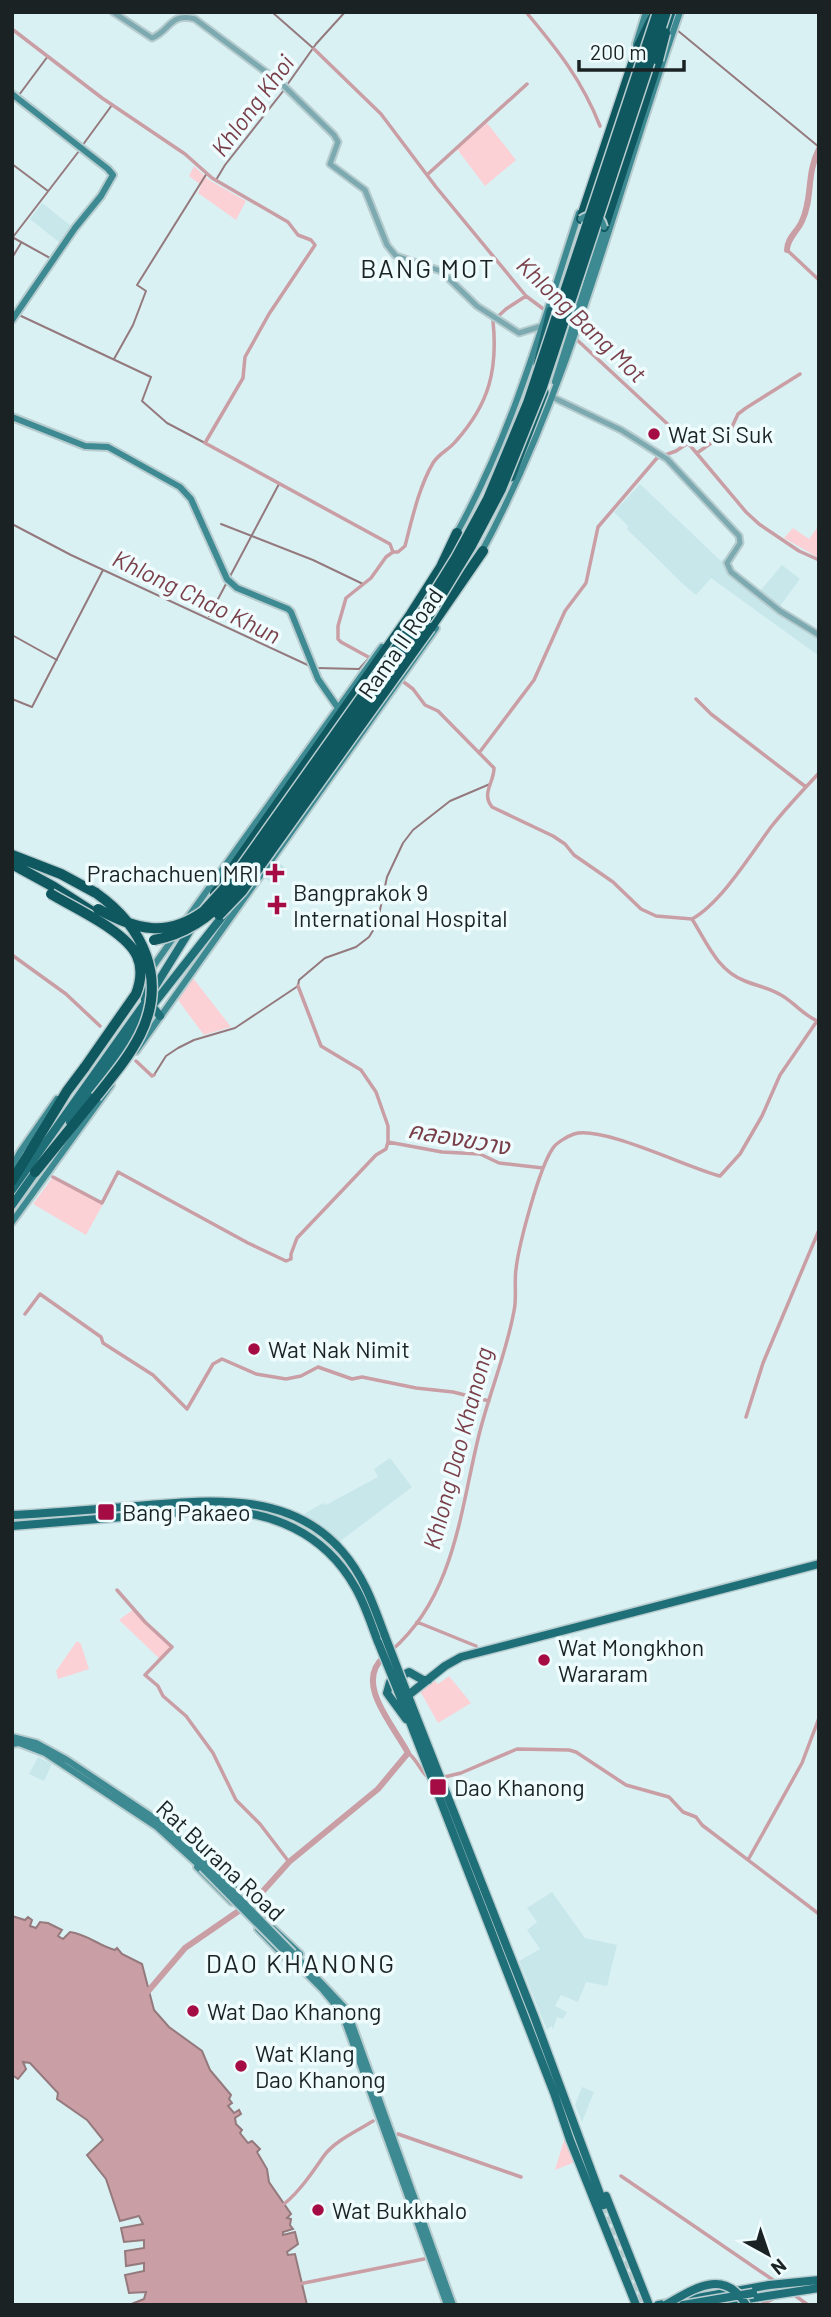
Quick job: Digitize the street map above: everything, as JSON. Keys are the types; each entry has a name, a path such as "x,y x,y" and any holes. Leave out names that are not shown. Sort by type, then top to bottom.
{"highway":[{"name":"Rama II Road","path":"351,733 404,666 445,598 479,549 523,450 566,342 670,29 663,13"},
{"name":"Rama II Road","path":"341,723 434,590 496,476 537,373 549,318 663,13"},
{"path":"581,219 638,48 663,13"},
{"path":"604,227 658,60 663,13"},
{"path":"178,930 209,916 237,885 423,624 480,530 512,464 535,406 663,13"},
{"path":"178,930 209,900 411,614 461,536"},
{"path":"154,937 215,918 237,897 430,628 479,549"},
{"path":"12,863 108,922 148,937 174,935 192,930 220,911 341,723"},
{"path":"12,863 59,884 121,921 157,929 184,923 204,911 217,898 351,733"},
{"path":"12,855 61,874 103,897 132,926 145,951 152,992 146,1021 130,1052 36,1172"},
{"path":"12,870 125,941 136,954 141,969 136,994 12,1168"},
{"path":"12,1181 67,1091"}],"main road":[{"name":"Rama II Road","path":"663,13 677,23 670,29"},
{"path":"15,315 75,228 101,196 113,175 16,96"},
{"path":"549,318 581,219 596,215 602,219 604,227 566,342"},
{"name":"Rama II Road","path":"12,1168 20,1152 461,536 549,318"},
{"name":"Rama II Road","path":"479,549 512,494 552,397 566,342"},
{"path":"12,417 85,446 108,447 180,487 191,499 229,581 237,588 288,609 315,673 338,708"},
{"name":"Rama II Road","path":"12,1223 388,689"},
{"path":"354,695 354,701 359,708 373,709"},
{"name":"Rama II Road","path":"12,1205 149,1005 159,981 216,892 341,723"},
{"name":"Rama II Road","path":"12,1190 149,1005 225,913 351,733"},
{"path":"146,976 145,990 149,1005 160,1016"},
{"path":"130,999 159,981"},
{"path":"12,1515 212,1500 245,1502 269,1507 310,1525 341,1550 365,1583 382,1639 603,2206"},
{"path":"266,1516 269,1507"},
{"path":"12,1524 62,1518 226,1510 266,1516 305,1533 338,1562 356,1587 382,1639"},
{"path":"12,1524 143,1514"},
{"path":"403,1693 428,1680 453,1661 479,1651 819,1564"},
{"path":"410,1724 390,1699 387,1688 390,1682 407,1672 428,1680"},
{"path":"403,1693 410,1724 435,1777"},
{"name":"Rat Burana Road","path":"12,1737 36,1743 67,1760 157,1827 204,1866 304,1967"},
{"name":"Rat Burana Road","path":"12,1744 45,1754 134,1809"},
{"path":"193,1856 211,1864 239,1895 230,1901 198,1869 193,1856"},
{"path":"304,1967 297,1968 258,1929 264,1920 302,1957 304,1967 347,2010 447,2305"},
{"path":"558,2092 582,2135 649,2305"},
{"path":"558,2092 607,2235 636,2305"},
{"path":"395,2151 453,2305"},
{"path":"607,2235 616,2236 619,2229"},
{"path":"801,2288 819,2281"},
{"path":"662,2305 701,2286 715,2284 733,2288 746,2305"},
{"path":"625,2305 629,2287"},
{"path":"643,2292 653,2302 662,2305 801,2288 819,2289"},
{"path":"709,2305 769,2292"},
{"path":"733,2305 769,2292"},
{"path":"682,2305 754,2295"}],"street":[{"path":"113,12 152,38 177,19 195,19 282,84 337,139 337,148 330,164 365,190 391,251 401,258 441,271 468,299 522,334 549,318"},
{"path":"552,397 618,429 667,459 739,536 739,545 727,563 731,572 780,611 819,635"}],"shaded area":[{"path":"487,123 516,160 485,186 457,149"},
{"path":"194,166 209,180 246,201 236,220 198,193 201,185 189,176"},
{"path":"42,203 71,226 60,243 30,219"},
{"path":"640,484 721,561 724,558 736,573 760,591 782,565 800,579 780,606 819,631 819,656 711,578 696,595 684,585 627,529 628,526 614,512"},
{"path":"793,528 809,539 817,528 819,529 819,558 784,538"},
{"name":"Prachachuen MRI","path":"276,861 285,867 274,885 265,878"},
{"path":"193,978 231,1027 204,1035 178,1000"},
{"path":"52,1178 103,1204 86,1235 33,1204"},
{"path":"390,1458 412,1487 339,1542 304,1514 378,1477 374,1469"},
{"path":"134,1609 172,1647 161,1660 119,1620"},
{"path":"77,1641 81,1644 89,1669 58,1679 56,1671"},
{"path":"449,1676 471,1703 438,1723 420,1691 434,1680 438,1684"},
{"path":"38,1757 52,1764 44,1781 29,1774"},
{"path":"552,1892 585,1938 617,1945 607,1986 586,1982 578,2002 561,1995 555,2006 567,2012 563,2019 557,2017 553,2029 551,2026 547,2030 519,1961 540,1949 527,1930 537,1922 527,1908"},
{"path":"12,1916 25,1920 28,1917 32,1920 30,1926 36,1928 40,1922 48,1923 62,1930 58,1936 63,1939 70,1932 82,1935 109,1948 117,1948 122,1954 142,1964 154,2010 169,2027 202,2051 210,2070 231,2095 229,2099 232,2103 228,2106 234,2113 239,2110 241,2114 235,2118 236,2124 242,2130 240,2133 248,2143 252,2141 260,2149 257,2152 267,2169 269,2182 291,2214 287,2218 291,2219 290,2225 293,2229 283,2232 283,2235 295,2232 298,2244 287,2252 288,2255 295,2254 307,2305 129,2305 144,2299 146,2292 129,2293 125,2275 144,2271 144,2263 126,2266 125,2251 144,2248 144,2240 124,2242 121,2228 143,2224 139,2216 120,2221 106,2179 87,2155 103,2140 87,2120 57,2099 58,2093 30,2063 23,2062 26,2069 18,2079 12,2075"},
{"path":"582,2087 594,2092 582,2122 575,2105"},
{"path":"565,2137 575,2162 555,2170"}],"waterway":[{"path":"272,12 313,48"},
{"name":"Khlong Khoi","path":"287,85 316,44 345,12"},
{"path":"526,12 568,66 600,126"},
{"path":"12,29 102,98 185,154 212,178 288,222 298,235 311,240 315,245 269,314 245,357 243,378 205,443 390,544 393,552 386,557 371,578 346,598 338,626 338,639 341,642 372,659"},
{"path":"677,30 819,147"},
{"name":"Khlong Bang Mot","path":"314,49 381,114 436,187 526,296 546,311"},
{"path":"19,95 48,56"},
{"path":"428,174 527,84"},
{"name":"Khlong Khoi","path":"216,180 284,90"},
{"path":"82,146 112,105"},
{"path":"787,250 805,212 812,168 819,149"},
{"path":"13,237 79,151"},
{"path":"12,164 48,191"},
{"path":"114,359 133,325 146,291 137,285 207,173"},
{"path":"12,237 50,258"},
{"path":"12,258 21,243"},
{"path":"787,250 819,280"},
{"path":"393,552 398,552 405,546 420,493 433,463 467,427 484,400 494,355 493,321 526,296"},
{"path":"19,315 151,377 142,401 167,423 205,443"},
{"name":"Khlong Bang Mot","path":"575,338 688,443 759,524 799,551 819,560"},
{"path":"697,453 731,429 738,414 800,374"},
{"path":"479,753 534,680 565,611 586,583 598,527 657,458 688,443"},
{"path":"209,616 279,484"},
{"name":"Khlong Chao Khun","path":"12,524 71,555 312,667"},
{"path":"221,524 313,560 363,584"},
{"path":"12,699 32,707 103,570"},
{"path":"12,635 57,660"},
{"name":"Khlong Chao Khun","path":"317,668 359,669 370,657"},
{"path":"401,680 413,689 425,705 438,711 494,768 488,792 492,807 565,844 574,855 613,882 641,909 656,916 692,919"},
{"path":"696,699 711,714 806,787"},
{"path":"692,919 714,902 777,820 819,773"},
{"path":"154,1075 166,1056 178,1048 194,1040 235,1028 298,986 299,980 325,958 356,947 369,937 377,924 387,877 403,843 413,830 450,801 490,784"},
{"path":"692,919 714,955 727,970 745,981 777,993 817,1021"},
{"path":"12,955 66,994 100,1026"},
{"name":"คลองขวาง","path":"298,986 321,1046 361,1070 376,1092 388,1126 388,1142 442,1152 480,1154 499,1163 543,1168"},
{"name":"Khlong Dao Khanong","path":"392,1650 413,1628 429,1605 452,1552 482,1423 511,1327 515,1306 516,1269 525,1225 536,1188 553,1148 574,1134 587,1133 624,1141 720,1176 740,1154 762,1116 780,1075 817,1021"},
{"path":"136,1061 154,1075"},
{"path":"53,1177 102,1203 118,1172 286,1261 291,1259 297,1238 376,1155 386,1149 388,1142"},
{"path":"746,1417 763,1363 819,1230"},
{"path":"25,1314 40,1294 101,1337 103,1343 153,1375 187,1409 213,1364 222,1359 256,1374 286,1379 301,1376 318,1367 352,1379 362,1377 453,1392 489,1401"},
{"path":"117,1590 172,1647 145,1675 158,1686 163,1696 186,1716 213,1753 236,1800 260,1824 289,1862"},
{"path":"417,1622 476,1646"},
{"name":"Khlong Dao Khanong","path":"144,1996 185,1948 256,1899 289,1862 378,1789 408,1753 379,1705 375,1692 373,1679 376,1668 384,1657"},
{"path":"748,1860 802,1763 819,1718"},
{"path":"440,1778 461,1773 517,1749 576,1752 626,1785 669,1797 683,1812 696,1817 702,1825 819,1914"},
{"path":"408,1753 429,1778"},
{"path":"284,2204 333,2146 373,2121"},
{"path":"398,2134 521,2177"},
{"path":"621,2176 776,2282"},
{"path":"299,2284 424,2259"},
{"path":"793,2294 808,2305"},
{"path":"760,2305 773,2299"}],"tunnel":[{"path":"604,2205 644,2305"}],"place":[{"name":"Wat Si Suk","path":"654,434"},
{"name":"Prachachuen MRI","path":"275,873"},
{"name":"Bangprakok 9 International Hospital","path":"277,905"},
{"name":"Wat Nak Nimit","path":"254,1349"},
{"name":"Bang Pakaeo","path":"106,1512"},
{"name":"Wat Mongkhon Wararam","path":"544,1660"},
{"name":"Dao Khanong","path":"438,1787"},
{"name":"Wat Dao Khanong","path":"193,2011"},
{"name":"Wat Klang Dao Khanong","path":"241,2066"},
{"name":"Wat Bukkhalo","path":"318,2210"}],"district":[{"name":"BANG MOT","path":"428,267"},
{"name":"DAO KHANONG","path":"301,1962"}]}
